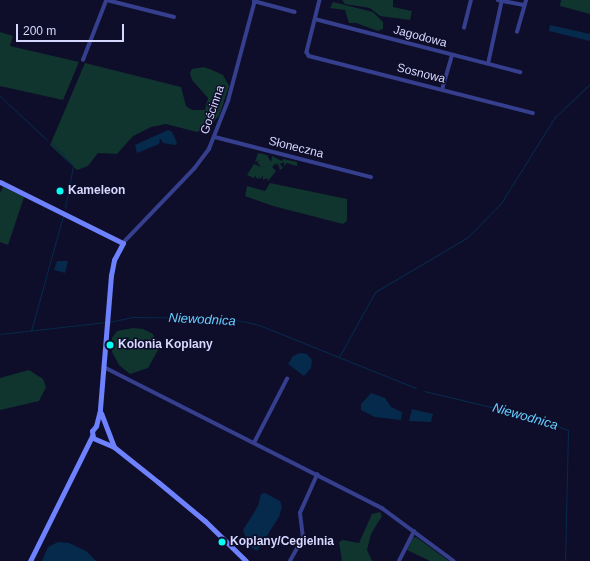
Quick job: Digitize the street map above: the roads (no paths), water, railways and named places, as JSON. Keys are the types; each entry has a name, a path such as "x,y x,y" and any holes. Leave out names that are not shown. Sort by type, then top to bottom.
{"street":[{"path":"315,19 320,0"},
{"path":"464,28 471,0"},
{"path":"488,64 500,0 524,5"},
{"path":"517,32 526,0"},
{"path":"83,60 107,1 174,17"},
{"path":"255,1 295,12"},
{"name":"Gościnna","path":"123,243 194,169 215,137 228,101 255,1"},
{"name":"Sosnowa","path":"315,19 307,52 309,56 533,113"},
{"name":"Jagodowa","path":"315,19 452,56 520,72"},
{"path":"442,90 452,56"},
{"name":"Słoneczna","path":"215,137 371,177"},
{"path":"0,182 123,243 112,267 100,410 96,426 30,561"},
{"path":"104,367 382,508 454,561"},
{"path":"254,443 287,379"},
{"path":"100,410 108,435 114,447"},
{"path":"96,426 106,428"},
{"path":"84,451 108,435"},
{"path":"92,436 99,441 114,447 188,506 246,561"},
{"path":"290,561 303,538 300,513 317,475"},
{"path":"399,561 414,532"}],"water":[{"path":"550,25 590,34 590,41 549,31"},
{"path":"168,130 172,132 177,143 175,145 163,143 160,138 159,144 137,153 135,145"},
{"path":"57,261 68,261 65,273 54,270"},
{"path":"300,353 307,354 312,360 311,368 304,376 288,364 293,356"},
{"path":"371,393 385,398 391,407 402,412 401,420 375,417 361,410 361,404"},
{"path":"412,409 433,414 431,422 409,421"},
{"path":"265,493 280,501 282,507 279,517 257,551 248,545 243,530 258,506 261,494"},
{"path":"58,542 69,543 86,551 96,561 42,561 48,547"}],"waterway":[{"path":"339,357 375,292 468,237 501,203 555,117 590,84"},
{"path":"0,96 47,140"},
{"path":"51,142 73,166 65,208"},
{"path":"31,331 63,216"},
{"name":"Niewodnica","path":"109,322 132,317 223,318 243,321 259,325 416,388"},
{"name":"Niewodnica","path":"0,334 106,322"},
{"name":"Niewodnica","path":"424,391 529,416 568,430 565,561"}],"place":[{"name":"Kameleon","path":"60,191"},
{"name":"Kolonia Koplany","path":"110,345"},
{"name":"Koplany/Cegielnia","path":"222,542"}]}
